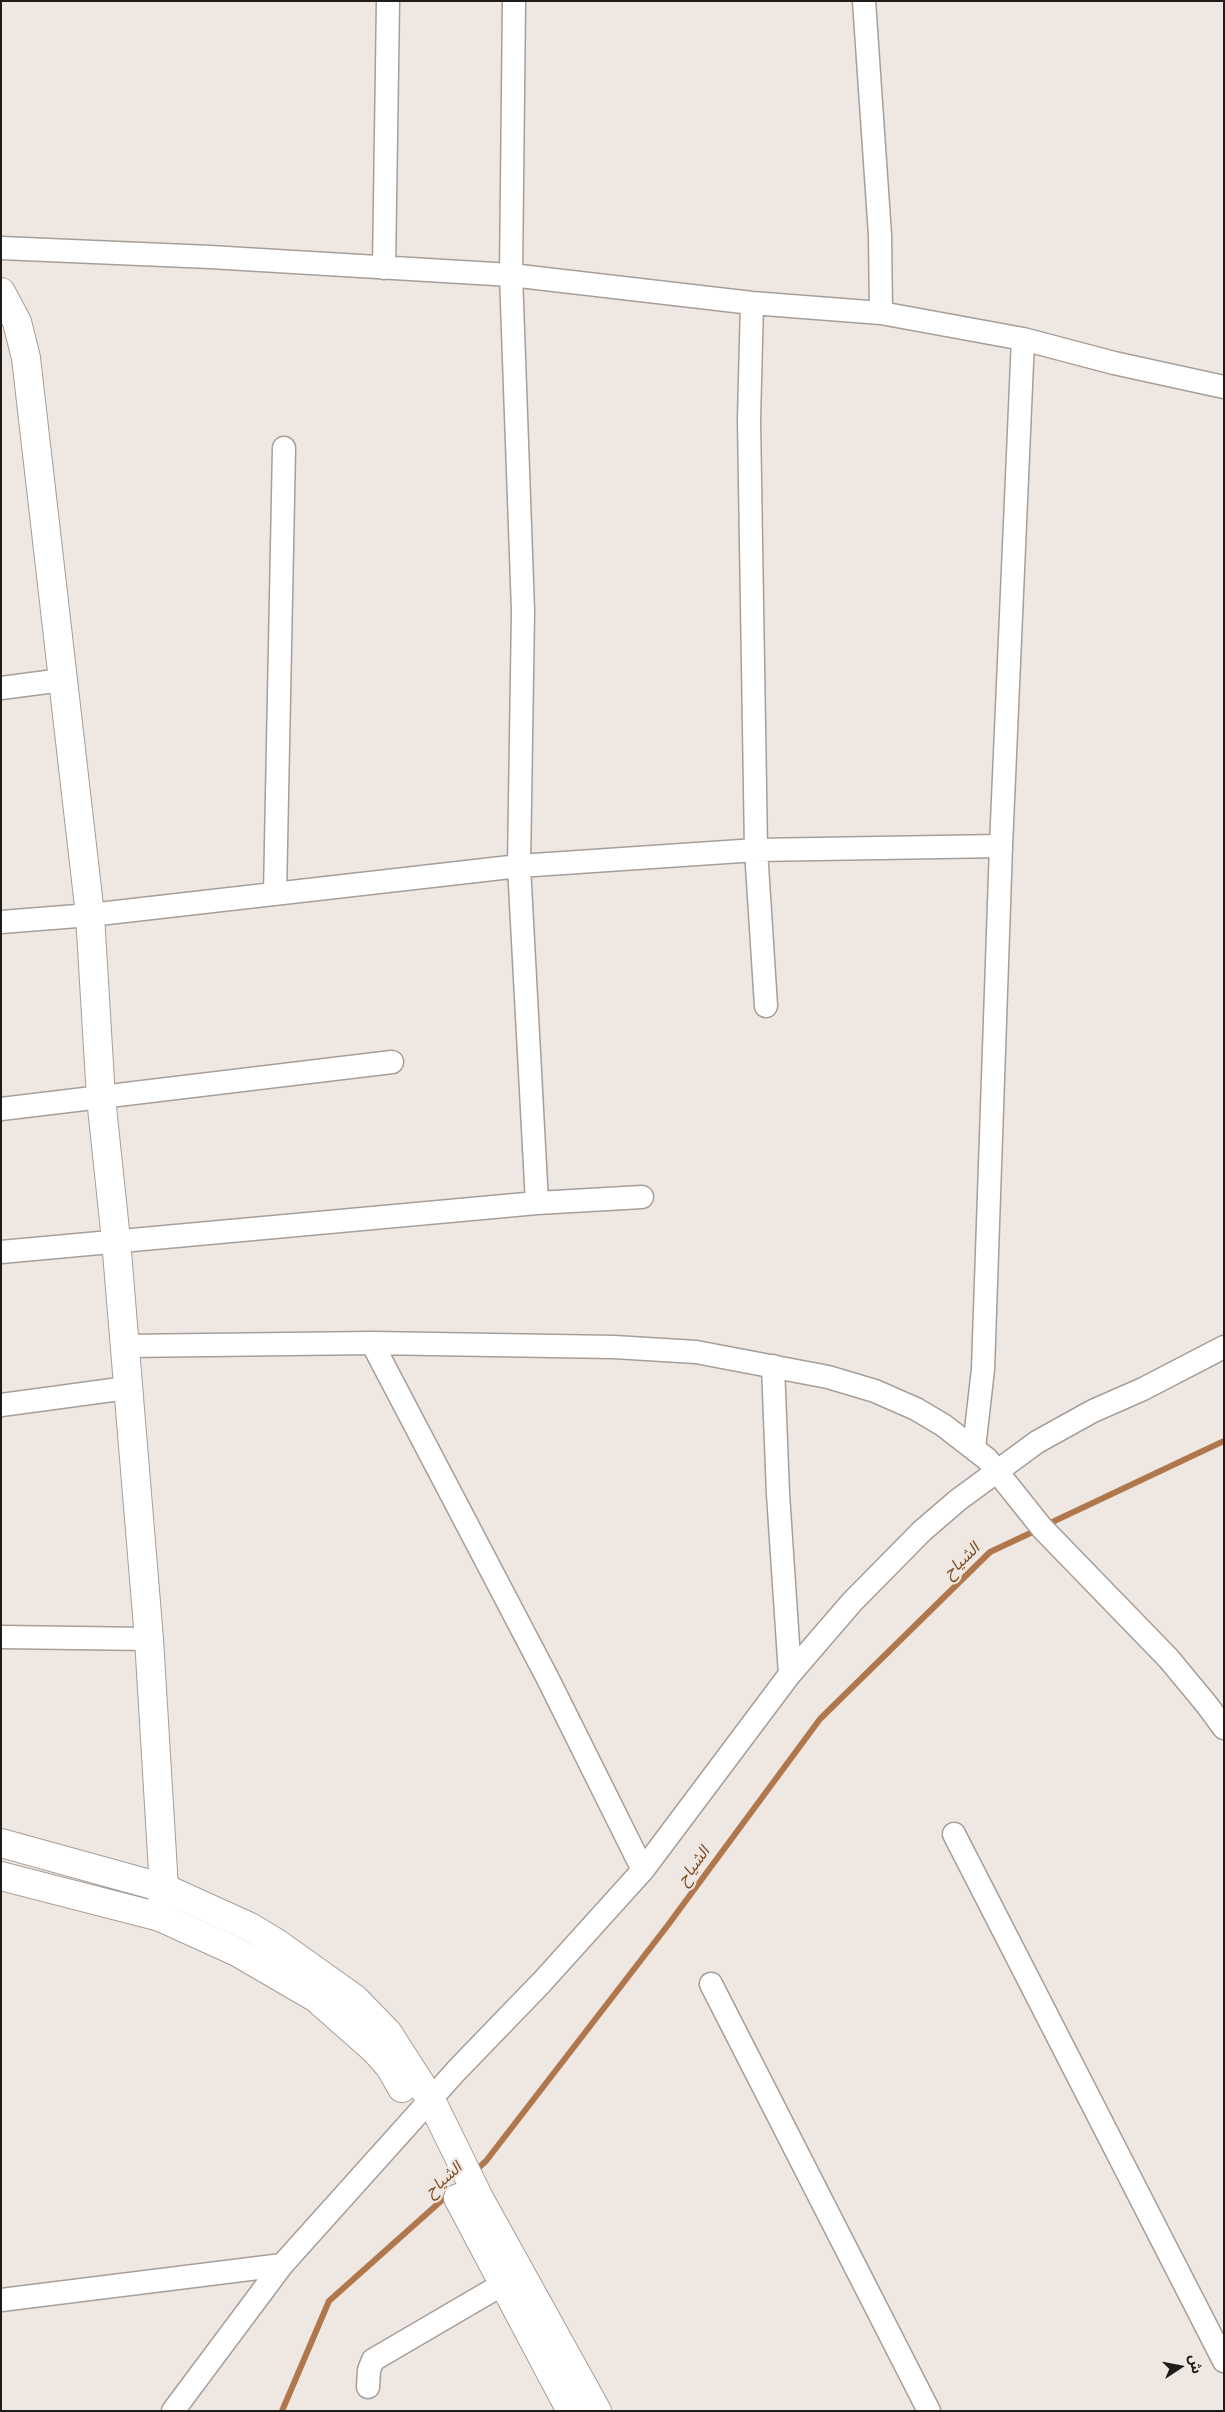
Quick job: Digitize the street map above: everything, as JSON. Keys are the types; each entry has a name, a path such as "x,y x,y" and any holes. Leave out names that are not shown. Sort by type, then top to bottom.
{"street":[{"path":"384,268 388,1"},
{"path":"514,1 511,275 522,611 519,866 537,1203"},
{"path":"864,1 880,235 881,313"},
{"path":"1,248 210,256 511,275 752,303 881,313 1023,339 1114,363 1224,387"},
{"path":"1,292 17,322 26,358 90,915 101,1098 116,1240 149,1639 164,1888 160,1917"},
{"path":"752,303 749,419 756,850 766,1006"},
{"path":"974,1448 983,1369 1001,846 1023,339"},
{"path":"275,894 284,448"},
{"path":"1,688 62,680"},
{"path":"1,922 90,915 519,866 756,850 1001,846"},
{"path":"1,1109 392,1062"},
{"path":"1,1252 537,1203 642,1197"},
{"path":"125,1346 372,1343 614,1347 696,1352 828,1377 875,1391 916,1409 974,1448 996,1471 1042,1528 1168,1660 1224,1728"},
{"path":"372,1343 547,1677 643,1870"},
{"path":"173,2411 282,2265 643,1870 790,1674 852,1602 922,1531 996,1471 1037,1442 1093,1411 1143,1388 1224,1346"},
{"path":"773,1366 779,1513 790,1674"},
{"path":"1,1405 127,1388"},
{"path":"1,1637 149,1639"},
{"path":"954,1834 1224,2361"},
{"path":"1,1843 164,1888 250,1927 275,1942 355,1999 388,2033 471,2202 597,2411"},
{"path":"1,1876 160,1917 237,1952 316,1998 349,2026 390,2067 425,2108"},
{"path":"711,1984 929,2411"},
{"path":"471,2202 503,2284 571,2411"},
{"path":"1,2300 282,2265"},
{"path":"368,2387 369,2370 374,2360 503,2284"}],"waterway":[{"name":"الشياح","path":"1046,1525 1224,1441"},
{"name":"الشياح","path":"474,2172 486,2161 668,1925 820,1719 990,1552 1037,1530"},
{"name":"الشياح","path":"282,2411 329,2301 450,2193"}]}
